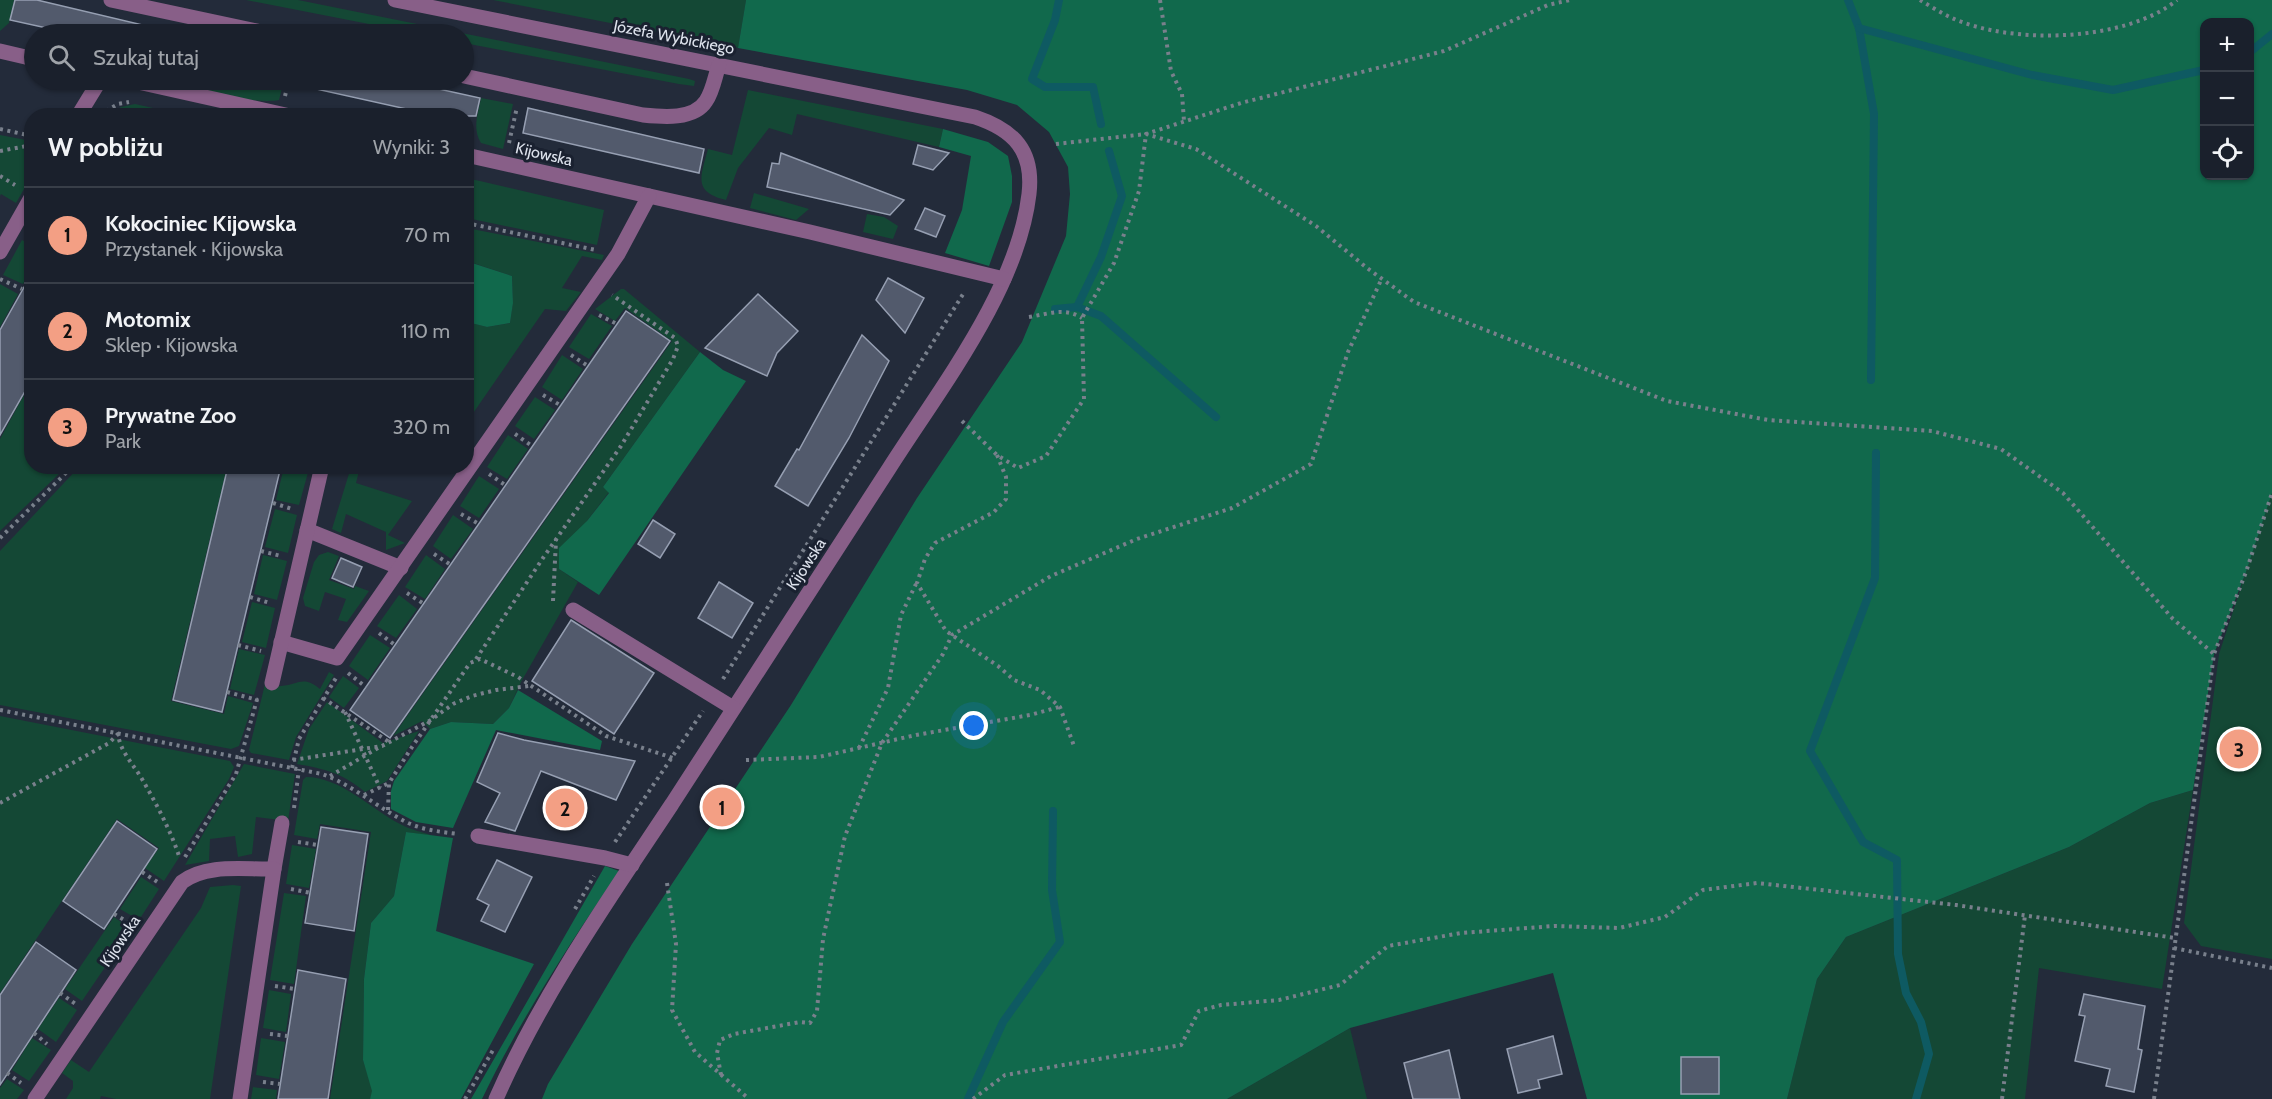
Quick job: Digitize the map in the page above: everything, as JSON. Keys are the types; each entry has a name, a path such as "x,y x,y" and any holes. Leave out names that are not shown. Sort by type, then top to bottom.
{"street":[{"path":"111,0 224,24"},
{"name":"Józefa Wybickiego","path":"395,0 946,111"},
{"path":"0,51 24,56"},
{"path":"474,78 643,115 662,117 683,115 697,110 706,101 719,65"},
{"path":"83,108 93,90"},
{"path":"174,90 254,108"},
{"name":"Kijowska","path":"496,1099 506,1076 575,950 971,340 1004,279 1026,209 1030,173 1027,156 1011,135 994,124 946,111"},
{"name":"Kijowska","path":"474,157 810,232 1004,279"},
{"path":"474,462 618,254 649,196"},
{"path":"0,252 24,210"},
{"path":"266,687 281,642 320,474"},
{"path":"281,642 337,658 466,474"},
{"path":"308,530 401,568"},
{"path":"573,610 733,708"},
{"path":"240,1099 282,823"},
{"path":"478,836 605,858 632,865"},
{"name":"Kijowska","path":"32,1094 182,882 198,872 210,870 274,869"}],"path":[{"path":"1160,0 1170,62 1182,94 1184,122"},
{"path":"1056,144 1146,134 1241,103 1444,51 1548,5 1570,0"},
{"path":"1920,0 1953,19 1986,28 2056,36 2106,30 2136,22 2168,7 2177,0"},
{"path":"504,164 522,89"},
{"path":"0,129 24,134"},
{"path":"1146,134 1196,149 1316,226 1414,302 1667,400 1768,420 1932,431 2001,449 2063,493 2173,619 2214,654"},
{"path":"962,421 997,455 1018,468 1046,456 1084,399 1082,318 1114,263 1139,190 1146,134"},
{"path":"0,151 24,146"},
{"path":"474,225 618,254"},
{"path":"0,279 22,289"},
{"path":"721,1075 717,1053 720,1040 734,1034 800,1022 810,1023 817,1011 823,939 845,836 882,742 943,654 952,635 1051,576 1137,539 1232,508 1311,464 1348,352 1382,279"},
{"path":"363,795 389,783 621,446 673,359 678,346 675,338 609,294"},
{"path":"590,310 617,324"},
{"path":"1029,316 1066,310 1082,318"},
{"path":"562,350 588,366"},
{"path":"535,390 561,405"},
{"path":"508,429 532,446"},
{"path":"859,748 888,688 901,615 917,583 925,559 935,543 994,512 1006,499 1006,477 997,455"},
{"path":"481,469 506,485"},
{"path":"0,538 64,474"},
{"path":"2154,1099 2214,654 2246,572 2272,493"},
{"path":"273,503 302,512"},
{"path":"453,509 479,524"},
{"path":"555,611 556,539"},
{"path":"425,549 451,564"},
{"path":"261,551 291,559"},
{"path":"917,583 946,631 998,666 1014,680 1040,690 1059,707 1074,746"},
{"path":"398,588 424,604"},
{"path":"250,597 280,606"},
{"path":"371,627 395,645"},
{"path":"238,645 269,653"},
{"path":"476,659 484,659 530,686 606,736 673,758"},
{"path":"342,669 366,687"},
{"path":"329,776 431,720 453,704 496,690 530,686"},
{"path":"118,734 119,744 140,776 172,834 181,863 236,774 258,700 266,687"},
{"path":"227,692 258,700"},
{"path":"323,698 389,742"},
{"path":"746,760 819,756 1030,715 1059,707"},
{"path":"0,710 329,776 408,823 428,830 478,836"},
{"path":"345,712 380,788"},
{"path":"0,802 109,742 118,734"},
{"path":"293,760 382,746"},
{"path":"388,811 389,783"},
{"path":"289,840 318,845"},
{"path":"142,872 165,887"},
{"path":"667,883 676,944 672,1010 694,1052 749,1099"},
{"path":"973,1099 1005,1075 1181,1045 1199,1011 1221,1005 1279,1000 1340,985 1388,946 1461,933 1554,926 1619,928 1665,917 1703,890 1757,883 1897,898 2175,938"},
{"path":"282,888 310,892"},
{"path":"114,914 137,928"},
{"path":"2002,1099 2025,915"},
{"path":"2174,948 2272,968"},
{"path":"267,985 295,989"},
{"path":"60,993 82,1009"},
{"path":"260,1032 288,1036"},
{"path":"34,1033 55,1050"},
{"path":"7,1073 32,1094"},
{"path":"261,1082 280,1084"}],"green space":[{"path":"0,0 14,0 9,23 0,31"},
{"path":"246,0 298,0 417,24 369,24"},
{"path":"493,0 746,0 738,48"},
{"path":"746,0 2272,0 2272,493 2246,572 2214,654 2193,790 2150,803 2069,847 1846,937 1817,979 1787,1099 1587,1099 1553,973 1350,1028 1227,1099 542,1099 548,1084 632,944 791,705 917,498 1022,342 1066,236 1070,194 1068,167 1049,132 1017,105 967,90 738,48"},
{"path":"474,36 695,81 694,86 474,45"},
{"path":"205,90 282,90 279,100 269,101"},
{"path":"748,90 943,129 939,147 797,114 792,135 769,128 738,168 726,200 715,197 708,192 702,182 708,149 732,155"},
{"path":"481,98 513,104 503,149 481,143 478,137 476,121"},
{"path":"135,104 153,108 119,108"},
{"path":"943,129 988,142 1008,156 1012,176 1012,202 989,266 945,253 962,210 971,156 939,147"},
{"path":"0,135 24,140 24,189 16,203 1,194 0,196"},
{"path":"474,180 604,210 597,245 474,219"},
{"path":"754,193 809,209 796,220 750,208"},
{"path":"867,214 884,217 898,226 893,239 863,232"},
{"path":"474,229 604,255 602,260 582,256 562,288 581,292 566,311 545,309 474,412 474,324 487,327 510,323 513,302 512,276 474,263"},
{"path":"22,240 24,241 23,284 3,275"},
{"path":"474,264 512,276 513,303 510,323 487,327 474,324"},
{"path":"0,284 18,294 0,327"},
{"path":"624,289 700,352 603,487 609,492 587,521 559,569 578,582 521,682 509,708 493,724 451,722 430,729 422,721 393,736 672,341 625,308 615,321 595,309"},
{"path":"591,314 612,326 589,359 569,347"},
{"path":"700,352 723,370 746,381 599,595 559,569 559,548 587,521 609,493 603,487"},
{"path":"562,355 583,369 562,400 542,387"},
{"path":"24,395 24,474 59,474 0,531 0,439"},
{"path":"535,397 555,410 534,439 515,426"},
{"path":"508,435 528,449 507,479 487,467"},
{"path":"72,474 225,474 171,701 224,714 228,696 253,703 239,746 231,749 0,705 0,551"},
{"path":"282,474 308,474 299,505 276,500"},
{"path":"349,474 358,474 356,483 412,501 388,535 405,543 386,550 386,532 346,514 341,533 332,529"},
{"path":"479,476 499,489 479,518 460,506"},
{"path":"2272,493 2272,959 2201,946 2184,923 2219,654"},
{"path":"275,509 297,515 288,553 265,547"},
{"path":"453,515 473,529 451,559 433,546"},
{"path":"328,552 339,556 329,580 354,589 355,586 369,591 347,622 338,620 346,599 325,592 319,611 305,606 303,598 314,562 319,555"},
{"path":"263,555 287,561 277,600 254,594"},
{"path":"426,555 445,569 425,599 405,587"},
{"path":"399,595 417,609 396,638 377,626"},
{"path":"252,602 275,608 266,648 242,642"},
{"path":"370,635 390,648 368,680 349,666"},
{"path":"239,649 265,655 254,695 230,689"},
{"path":"329,672 334,675 296,737 289,760 251,753 249,750 265,684 279,686 309,682 320,689"},
{"path":"343,676 359,688 344,708 329,697"},
{"path":"518,690 602,741 600,750 496,730 453,828 416,822 391,809 391,791 394,781 430,729 451,722 493,724 509,708"},
{"path":"327,702 383,743 419,731 387,781 365,792 349,780 333,773 297,764 309,729"},
{"path":"0,716 230,761 234,767 229,779 164,881 145,868 159,848 117,819 0,993"},
{"path":"244,764 295,774 288,821 256,817 252,854 238,857 235,836 210,839 209,861 185,865"},
{"path":"306,777 332,782 402,825 433,836 406,832 394,896 371,923 364,979 363,1060 373,1091 370,1099 330,1099 371,832 320,824 317,839 294,835 303,780"},
{"path":"2193,790 2162,989 2039,968 2025,1099 1787,1099 1817,979 1846,937 2069,847 2150,803"},
{"path":"406,832 453,838 436,931 534,964 461,1099 370,1099 372,1091 363,1060 364,979 371,923 394,896"},
{"path":"292,845 316,849 309,888 286,884"},
{"path":"605,866 619,871 529,1011 482,1099 471,1099"},
{"path":"141,877 159,889 139,920 120,909"},
{"path":"241,886 210,1099 116,1099 101,1096 100,1099 66,1099 73,1088 73,1081 62,1073 71,1060 89,1072 201,908 210,887"},
{"path":"284,893 306,896 294,984 270,980"},
{"path":"114,917 131,929 82,1001 65,989"},
{"path":"269,990 291,994 286,1032 263,1028"},
{"path":"59,998 77,1010 56,1042 38,1029"},
{"path":"1350,1028 1367,1099 1227,1099"},
{"path":"32,1038 51,1050 29,1081 12,1070"},
{"path":"261,1038 285,1042 279,1079 256,1075"},
{"path":"7,1079 24,1090 17,1099 0,1099 0,1088"},
{"path":"253,1087 277,1090 276,1099 251,1099"}],"building":[{"path":"15,0 37,0 139,24 28,24 10,20"},
{"path":"321,90 444,90 480,98 476,116 474,116 474,108 402,108"},
{"path":"528,108 704,149 699,173 523,133"},
{"path":"918,145 949,153 933,170 913,164"},
{"path":"781,153 904,200 890,215 767,187 772,163 779,164"},
{"path":"925,208 945,216 936,237 915,229"},
{"path":"888,278 924,298 905,333 876,300"},
{"path":"24,287 24,393 0,435 0,330"},
{"path":"758,294 798,331 777,353 767,376 705,348"},
{"path":"626,311 670,341 390,738 350,710"},
{"path":"862,335 889,361 849,438 808,506 775,486 797,449 799,450"},
{"path":"226,474 279,474 222,712 173,700"},
{"path":"653,520 675,534 660,558 638,544"},
{"path":"341,558 362,567 353,587 332,578"},
{"path":"719,582 753,603 732,638 698,618"},
{"path":"571,620 654,673 614,734 532,681"},
{"path":"498,733 635,761 616,800 541,771 515,831 485,822 500,793 477,782"},
{"path":"117,821 157,849 104,929 63,901"},
{"path":"321,827 368,834 354,931 305,923"},
{"path":"497,860 532,877 505,932 481,921 489,905 477,899"},
{"path":"36,942 76,970 0,1085 0,995"},
{"path":"298,970 346,979 328,1099 278,1099"},
{"path":"2084,994 2145,1006 2138,1049 2142,1050 2134,1092 2106,1086 2110,1069 2075,1061 2085,1016 2079,1015"},
{"path":"1553,1036 1562,1074 1538,1080 1540,1088 1518,1093 1507,1049"},
{"path":"1449,1050 1460,1099 1413,1099 1404,1063"},
{"path":"1681,1057 1719,1057 1719,1094 1681,1094"}],"waterway":[{"path":"1059,0 1055,20 1032,79 1045,87 1093,87 1101,124"},
{"path":"1848,0 1859,28 1874,114 1871,380"},
{"path":"1859,28 2032,75 2113,90 2200,71"},
{"path":"2254,49 2272,34"},
{"path":"1055,309 1077,307 1101,257 1122,196 1109,151"},
{"path":"1077,307 1101,316 1216,417"},
{"path":"1876,453 1875,578 1810,751 1863,842 1897,860 1898,954 1906,993 1921,1022 1929,1054 1916,1099"},
{"path":"968,1099 1003,1022 1060,942 1052,890 1053,811"}],"place":[{"name":"Prywatne Zoo","path":"2239,749"},
{"name":"Kokociniec Kijowska","path":"722,807"},
{"name":"Motomix","path":"565,808"}]}
